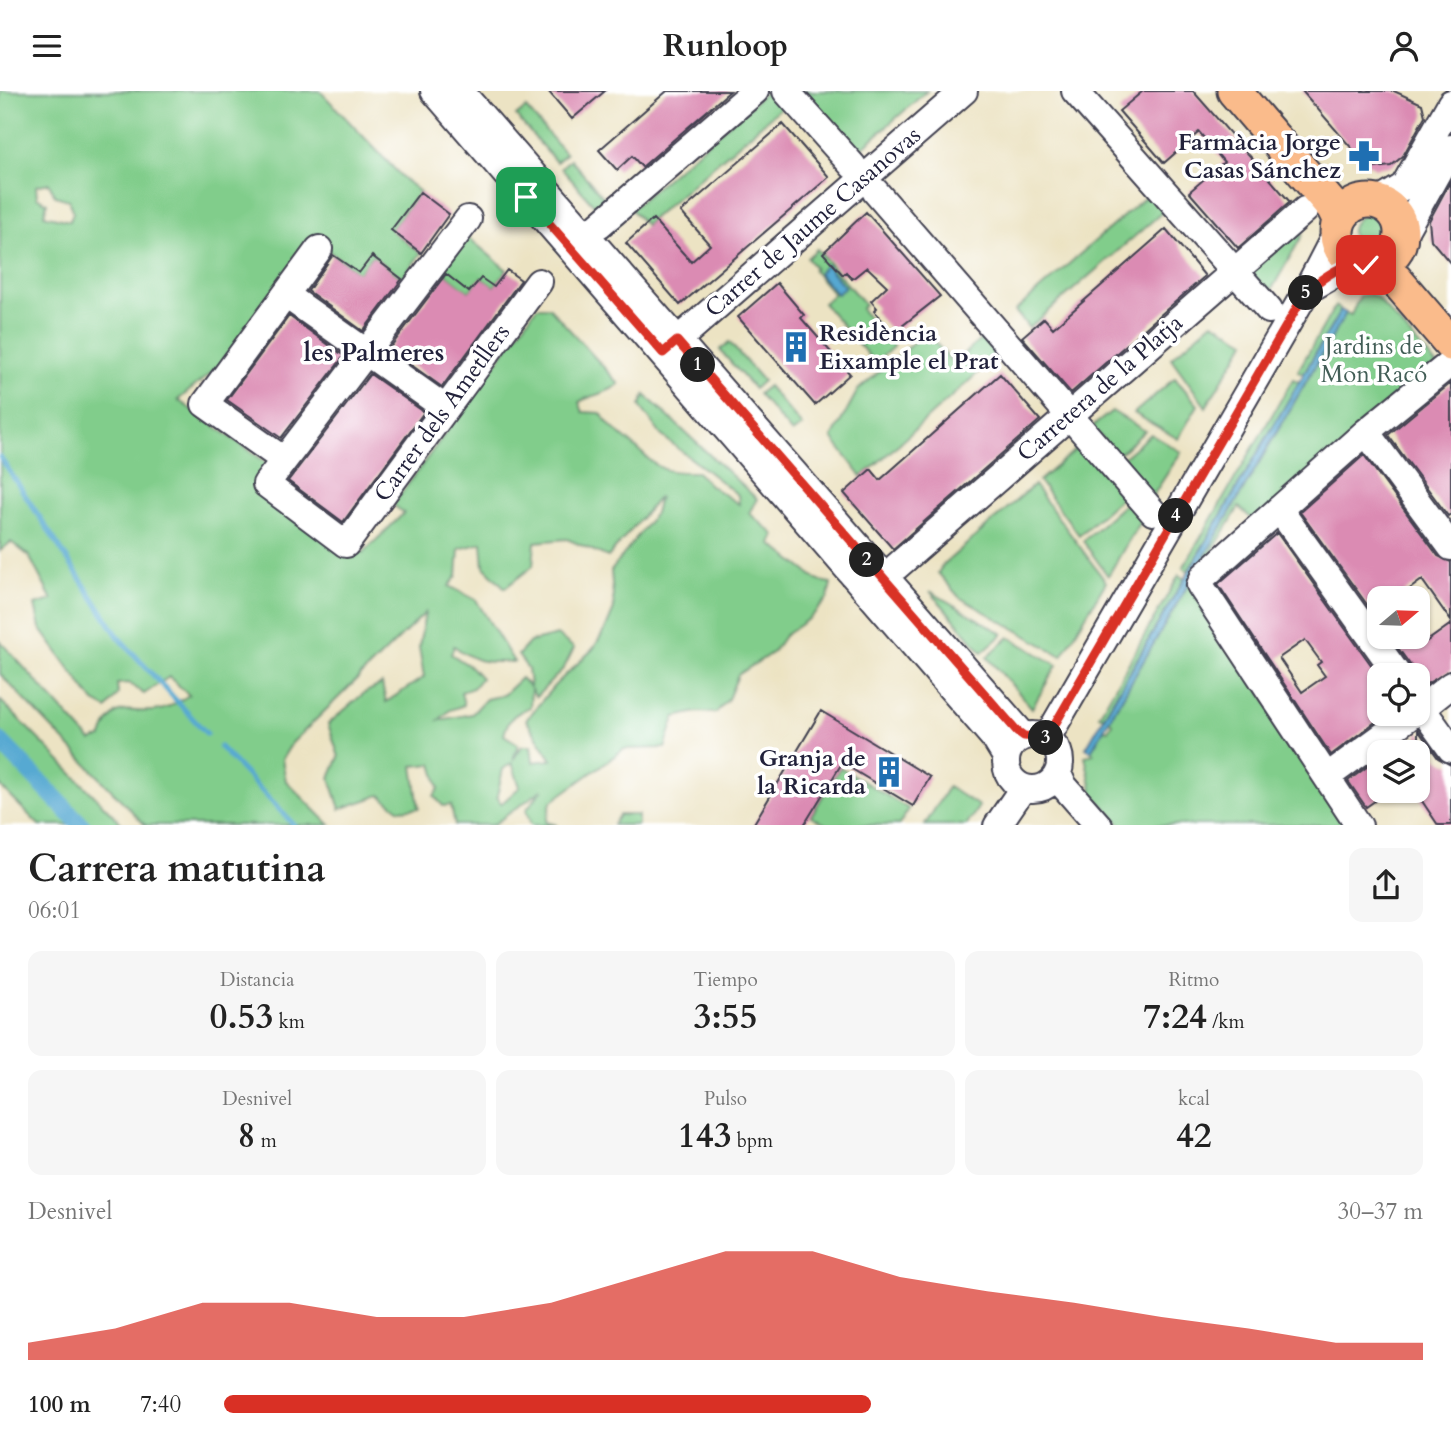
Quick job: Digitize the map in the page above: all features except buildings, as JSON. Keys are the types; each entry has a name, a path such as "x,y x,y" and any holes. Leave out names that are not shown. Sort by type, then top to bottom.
{"main road":[{"path":"1234,91 1333,207 1354,213 1394,212 1401,228 1383,252"},
{"path":"1257,91 1338,183 1354,213 1343,251 1383,252 1417,274 1451,313"},
{"path":"1383,252 1396,280 1449,355"}],"street":[{"path":"433,91 469,101 986,729 1006,757 1009,776 1039,784 1062,785 1099,825"},
{"path":"598,225 755,91"},
{"path":"786,91 853,166"},
{"name":"Carrer de Jaume Casanovas","path":"670,347 964,91"},
{"path":"1075,91 1269,310"},
{"path":"1443,91 1451,95"},
{"path":"1006,757 1012,744 1035,737 1354,213 1404,185 1451,103"},
{"path":"1307,290 1383,252 1451,148"},
{"path":"875,191 1153,512"},
{"name":"Carretera de la Platja","path":"896,567 1305,210"},
{"path":"319,249 205,404 284,460 468,219"},
{"name":"Carrer dels Ametllers","path":"284,460 266,484 346,544 539,282"},
{"path":"286,295 444,408"},
{"path":"670,347 1035,737 1059,751 1039,784 997,825"},
{"path":"1359,825 1200,585 1205,576 1449,355"},
{"path":"1366,432 1451,547"},
{"path":"1279,509 1389,663"},
{"path":"1430,700 1451,685"},
{"path":"1430,725 1451,750"},
{"path":"1328,776 1394,726"},
{"path":"1039,784 1074,825"}],"green space":[{"path":"0,91 320,91 404,179 420,192 391,230 421,253 402,279 372,256 359,273 314,241 222,364 178,400 270,465 260,479 363,553 404,513 393,505 537,307 549,307 619,384 611,390 579,402 583,412 601,413 612,427 660,467 697,472 711,486 739,504 738,495 661,435 640,406 645,395 757,499 749,513 775,535 771,544 819,581 831,583 828,598 811,617 784,636 773,652 738,675 728,699 716,713 697,712 675,717 665,748 624,749 551,802 546,822 557,825 531,825 526,810 543,789 493,825 455,825 451,805 443,806 434,796 439,788 432,764 413,766 419,808 400,810 380,795 340,809 330,778 339,757 328,724 364,693 382,684 386,702 424,677 419,647 425,613 292,743 282,759 286,781 330,825 145,825 0,674 0,641 91,741 102,737 112,717 118,712 160,710 189,695 169,677 144,694 129,683 117,684 118,694 107,709 94,702 40,628 35,605 52,600 29,556 11,542 0,551","holes":["49,183 55,196 69,200 73,212 70,221 44,215 47,203 37,197 36,186","659,497 655,513 611,571 614,609 606,628 593,649 554,686 526,720 552,760 533,762 531,746 522,746 513,760 518,744 504,735 512,717 530,707 531,690 536,697 564,668 574,648 557,635 530,642 518,655 528,669 530,687 521,678 503,695 486,699 472,714 439,720 450,710 464,705 461,692 473,688 481,678 471,667 451,654 454,646 482,661 514,662 476,600 449,586 457,576 459,549 482,543 484,567 505,588 533,566 535,542 567,539 608,557","512,763 520,787 501,804 497,796 503,769"]},
{"path":"767,91 771,91 784,105 645,225 631,209"},
{"path":"801,91 927,91 854,155"},
{"path":"526,108 566,154 556,162 516,116"},
{"path":"570,159 610,205 601,213 561,168"},
{"path":"1150,193 1165,210 1029,328 1015,311"},
{"path":"1368,215 1379,220 1384,231 1379,242 1368,247 1357,242 1352,231 1357,220"},
{"path":"1299,229 1303,234 1268,296 1249,273"},
{"path":"469,238 507,270 494,287 481,278 469,292 440,269"},
{"path":"817,249 865,305 861,309 894,346 875,363 823,303 834,294 813,270 815,268 807,258"},
{"name":"Jardins de Mon Racó","path":"1360,296 1376,297 1440,369 1255,522 1239,507 1197,577 1194,575 1346,313 1351,315"},
{"path":"1335,306 1341,310 1303,374 1298,371"},
{"path":"1213,322 1246,341 1206,407 1171,358"},
{"path":"926,332 953,363 984,337 999,354 862,477 832,438 858,390"},
{"path":"729,342 763,381 754,389 720,350"},
{"path":"1175,378 1198,405 1178,439 1134,413"},
{"path":"1293,379 1299,382 1188,571 1183,568"},
{"path":"768,386 802,426 792,433 758,394"},
{"path":"1112,411 1145,431 1117,456 1092,427"},
{"path":"1151,434 1181,452 1152,497 1120,460"},
{"path":"1080,446 1123,496 1079,535 1039,481"},
{"path":"1034,485 1106,582 1062,656 959,597 938,573 943,565"},
{"path":"1128,501 1142,518 1108,576 1083,541"},
{"path":"1179,575 1184,579 1103,717 1099,715"},
{"path":"1190,582 1347,825 1121,825 1093,794 1085,756 1094,754 1091,751 1104,729 1108,730 1112,723 1109,720"},
{"path":"930,591 1003,634 982,652"},
{"path":"1009,637 1057,665 1032,708 987,657"},
{"path":"0,700 123,825 39,825 0,786"},
{"path":"840,767 909,809 899,825 827,825 811,816"},
{"path":"948,787 979,806 967,825 925,825"},
{"path":"619,815 638,815 638,825 613,825"}],"water":[{"path":"826,265 845,287 837,294 818,273"},
{"path":"1341,310 1346,313 1091,751 1086,748"}],"waterway":[{"path":"0,457 120,639 207,734"},
{"path":"0,741 81,825"},
{"path":"220,747 294,825"}],"place":[{"name":"Farmàcia Jorge Casas Sánchez","path":"1364,156"},
{"name":"Residència Eixample el Prat","path":"796,347"},
{"name":"Granja de la Ricarda","path":"889,772"}],"district":[{"name":"les Palmeres","path":"374,352"}],"route":[{"path":"526,197 663,353 677,341 1017,731 1024,736 1047,738 1307,290 1332,273 1356,262 1366,265"}]}
